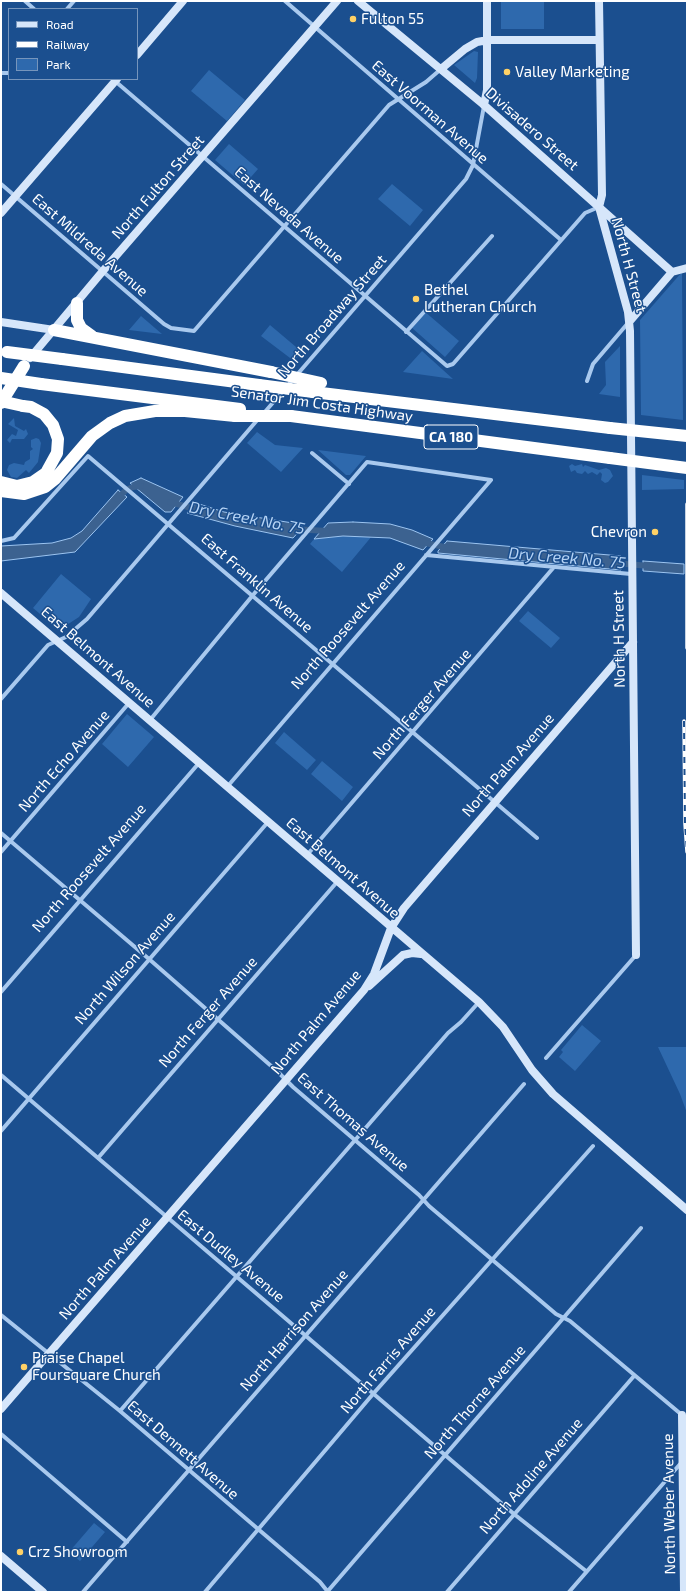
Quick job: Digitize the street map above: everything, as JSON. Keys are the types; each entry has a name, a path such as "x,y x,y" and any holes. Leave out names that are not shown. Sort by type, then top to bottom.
{"highway":[{"path":"77,303 77,320 85,332 96,338"},
{"path":"54,330 271,372 317,387"},
{"name":"Senator Jim Costa Highway","path":"4,352 259,385 317,387 380,400 687,436"},
{"path":"1,482 17,486 33,482 46,473 57,453 58,439 53,425 44,414 31,407 1,402 24,366"},
{"name":"Senator Jim Costa Highway","path":"1,378 238,412 292,416 687,468"},
{"path":"1,491 24,494 46,487 58,476 92,436 110,423 125,416 154,410 238,412"}],"main road":[{"path":"138,54 184,1"},
{"name":"North Fulton Street","path":"1,392 102,272 337,1"},
{"name":"Divisadero Street","path":"358,1 484,105 672,272"},
{"path":"484,105 487,90 487,1"},
{"path":"599,1 602,195 599,207"},
{"path":"441,69 470,45 488,40 599,40"},
{"path":"1,212 115,80"},
{"name":"North H Street","path":"599,207 630,321 631,574 636,955"},
{"path":"630,321 672,272 678,269 687,268"},
{"path":"1,322 54,330"},
{"name":"East Belmont Avenue","path":"1,593 479,1002 502,1026 532,1070 546,1086 687,1210"},
{"name":"North Palm Avenue","path":"1,1409 364,990 374,974 391,928 406,905 633,642"},
{"path":"364,990 383,975 403,955 412,952 422,954"},
{"name":"North Weber Avenue","path":"682,1415 684,1459 684,1592"},
{"path":"1,1556 43,1592"}],"street":[{"path":"24,1 33,8"},
{"name":"East Voorman Avenue","path":"285,1 560,240"},
{"path":"284,227 389,105 426,82 441,69"},
{"name":"East Nevada Avenue","path":"115,80 445,365 449,366 454,364 560,240"},
{"name":"North Broadway Street","path":"1,699 48,645 58,642 66,637 87,619 168,522 464,183 474,165 484,105"},
{"name":"East Mildreda Avenue","path":"1,184 102,272 164,324 171,328 194,331 284,227"},
{"path":"560,240 585,213 599,207"},
{"path":"406,332 492,236"},
{"path":"587,381 593,364 630,321"},
{"path":"150,721 253,595 349,484 312,453"},
{"name":"East Franklin Avenue","path":"1,541 14,538 88,456 168,522 537,838"},
{"name":"North Roosevelt Avenue","path":"227,787 491,480 367,462 349,484"},
{"path":"426,555 631,574"},
{"name":"North Ferger Avenue","path":"307,856 554,567"},
{"name":"North Echo Avenue","path":"1,852 129,703"},
{"name":"North Roosevelt Avenue","path":"1,992 199,763"},
{"name":"North Wilson Avenue","path":"1,1131 268,822"},
{"name":"East Thomas Avenue","path":"1,833 149,959 492,1260 682,1415"},
{"name":"North Ferger Avenue","path":"98,1158 337,882"},
{"path":"546,1058 636,955"},
{"path":"120,1411 448,1033 462,1022 479,1002"},
{"name":"East Dudley Avenue","path":"1,1075 306,1334 373,1394 514,1514 586,1571"},
{"name":"North Harrison Avenue","path":"83,1592 524,1084"},
{"name":"North Farris Avenue","path":"205,1592 373,1394 593,1146"},
{"name":"North Thorne Avenue","path":"327,1592 641,1228"},
{"name":"East Dennett Avenue","path":"1,1315 120,1411 320,1582 327,1592"},
{"name":"North Adoline Avenue","path":"447,1592 634,1376"},
{"path":"1,1434 127,1542"},
{"path":"568,1592 684,1459"}],"green space":[{"path":"501,1 544,1 544,29 501,29"},
{"path":"474,51 478,52 477,78 475,83 454,65"},
{"path":"209,70 245,100 227,121 191,91"},
{"path":"229,144 258,169 244,185 215,160"},
{"path":"392,184 423,210 410,226 378,199"},
{"path":"682,272 683,420 641,415 640,320"},
{"path":"424,311 459,341 445,357 411,327"},
{"path":"141,316 162,334 129,330"},
{"path":"270,325 302,352 294,361 261,336"},
{"path":"620,346 620,397 599,394 606,385 605,362"},
{"path":"422,351 453,379 403,372"},
{"path":"14,418 15,426 24,431 26,429 28,434 24,439 12,439 10,443 7,440 12,434 16,436 18,430 8,424"},
{"path":"257,432 275,445 303,448 281,472 247,443"},
{"path":"36,438 39,439 41,443 38,462 29,473 26,470 17,478 11,477 7,470 9,465 14,463 24,465 25,462 30,459 30,451 33,449 31,447 31,440"},
{"path":"318,450 366,456 350,475 346,475"},
{"path":"572,464 575,466 582,464 583,467 585,465 599,470 606,468 610,470 613,476 608,482 605,483 601,480 602,474 600,472 597,475 592,472 588,474 585,471 582,474 577,473 575,470 571,472 569,466"},
{"path":"642,475 684,480 684,489 642,490"},
{"path":"343,536 372,536 342,572 310,544 314,539"},
{"path":"61,574 91,599 79,617 59,630 33,608"},
{"path":"528,611 560,638 551,648 519,621"},
{"path":"127,714 154,737 128,767 102,744"},
{"path":"284,732 316,760 307,770 275,743"},
{"path":"322,761 353,787 342,801 311,774"},
{"path":"582,1025 601,1041 575,1071 559,1057 563,1052 561,1050"},
{"path":"658,1047 687,1047 687,1113 680,1094"},
{"path":"94,1523 105,1532 80,1561 69,1552"}],"water":[{"path":"141,478 183,497 171,512 165,512 130,483"},
{"path":"118,490 127,497 75,552 1,561 1,546 52,543 71,538 82,531"},
{"path":"196,503 224,512 299,524 303,527 293,538 235,526 187,513"},
{"path":"353,522 390,524 412,530 433,539 423,550 390,538 343,536 314,539 328,523"},
{"path":"447,541 621,556 621,570 438,553"},
{"path":"643,561 684,564 684,574 643,571"}],"waterway":[{"name":"Dry Creek No. 75","path":"117,499 126,490 141,486"},
{"name":"Dry Creek No. 75","path":"170,502 198,510"},
{"name":"Dry Creek No. 75","path":"293,529 327,531"},
{"name":"Dry Creek No. 75","path":"421,542 449,548"},
{"name":"Dry Creek No. 75","path":"614,563 650,566"}],"railway":[{"path":"687,504 687,648"},
{"path":"684,721 685,824 687,852"}],"place":[{"name":"Fulton 55","path":"353,19"},
{"name":"Valley Marketing","path":"507,72"},
{"name":"Bethel Lutheran Church","path":"416,299"},
{"name":"Chevron","path":"655,532"},
{"name":"Praise Chapel Foursquare Church","path":"24,1367"},
{"name":"Crz Showroom","path":"20,1552"}]}
